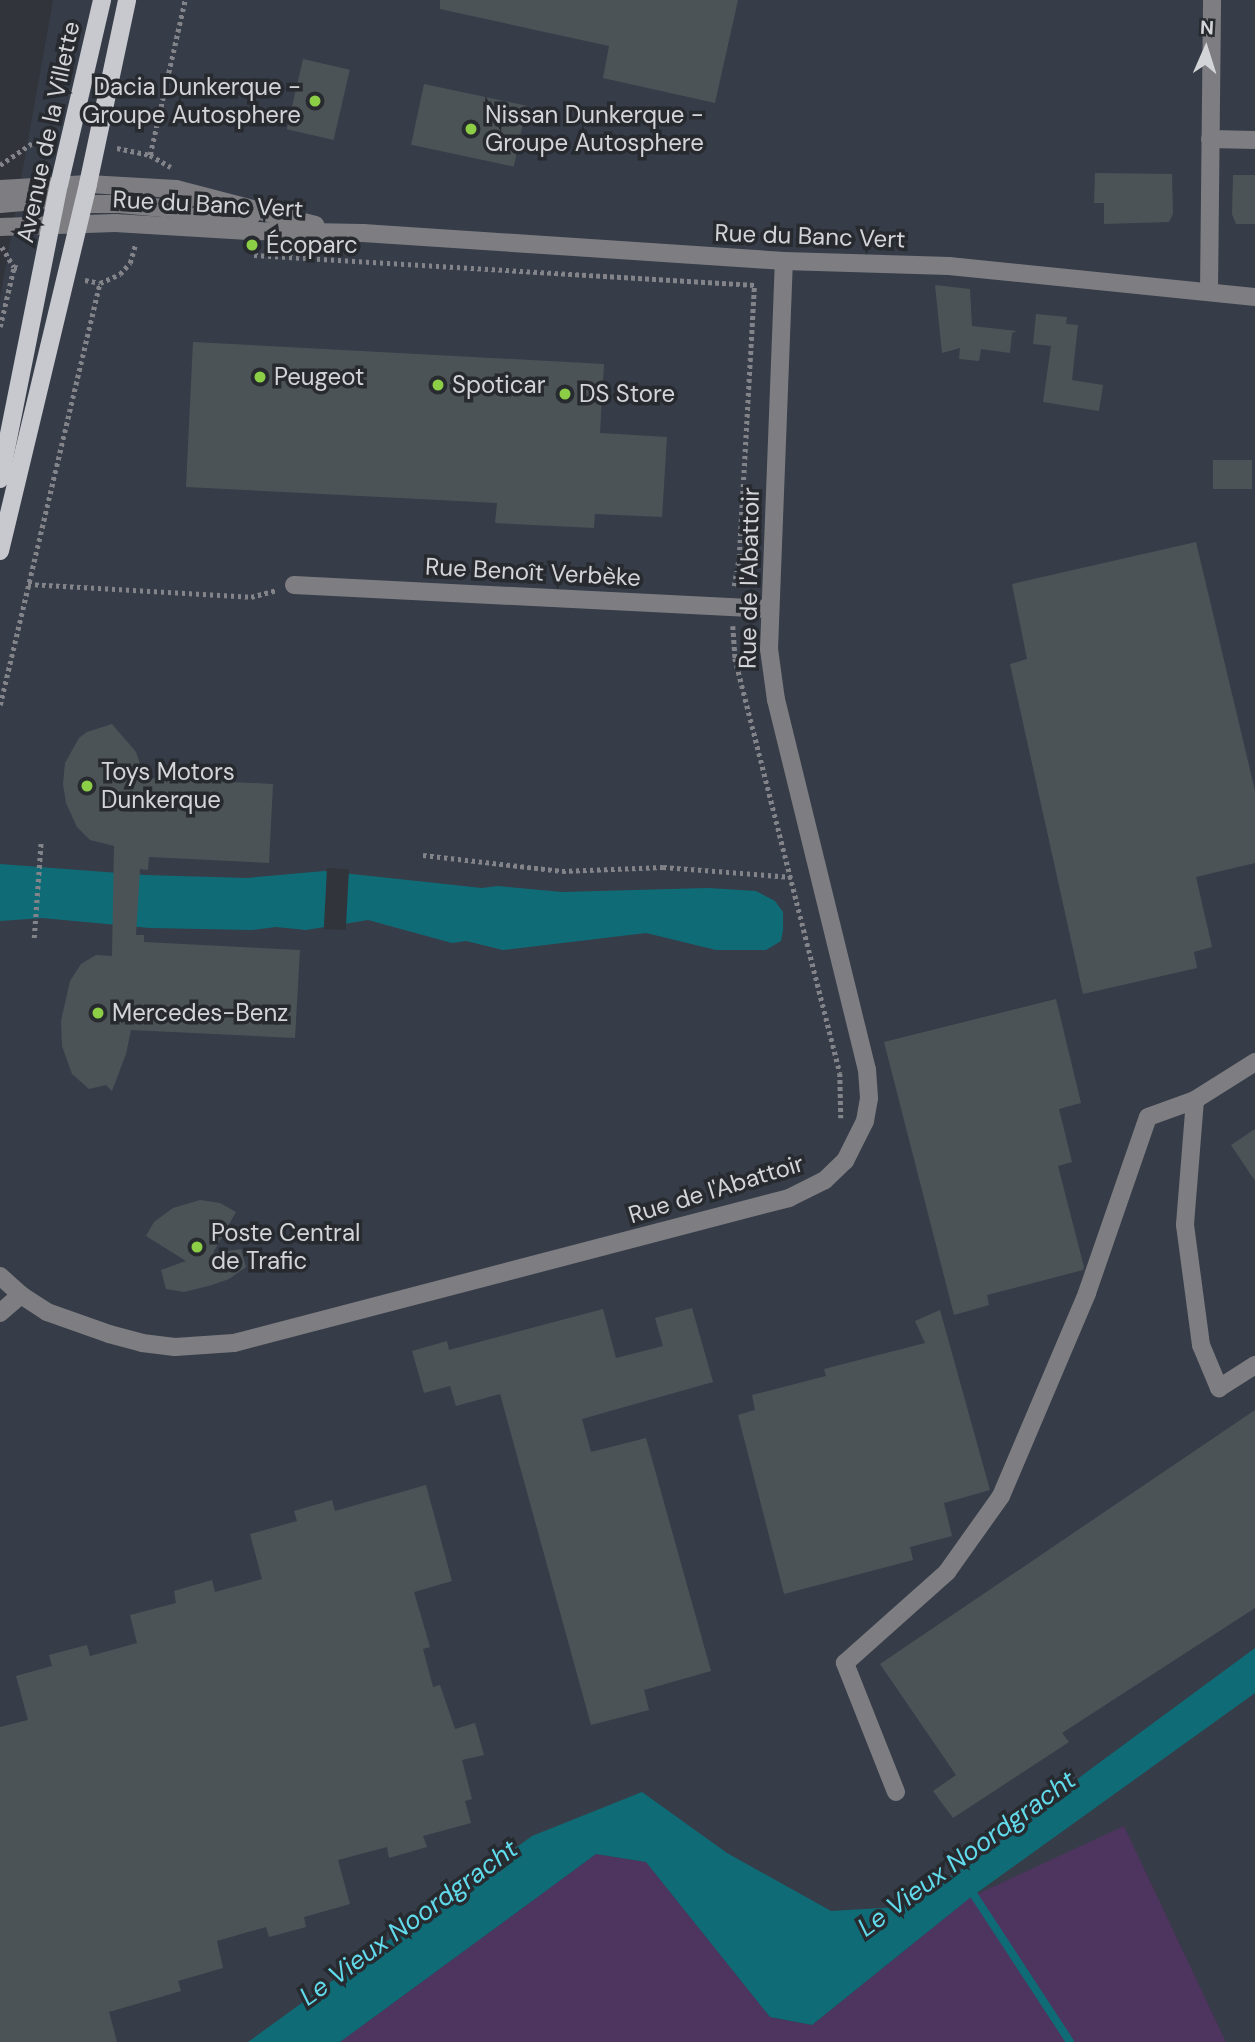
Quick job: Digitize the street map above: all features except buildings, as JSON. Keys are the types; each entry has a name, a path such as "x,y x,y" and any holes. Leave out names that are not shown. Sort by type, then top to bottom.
{"main road":[{"name":"Avenue de la Villette","path":"0,480 57,193 102,0"},
{"name":"Avenue de la Villette","path":"0,551 88,184 127,0"}],"street":[{"path":"1209,292 1212,0"},
{"path":"1210,139 1255,139"},
{"name":"Rue du Banc Vert","path":"0,204 88,184 187,191 299,222"},
{"name":"Rue du Banc Vert","path":"0,188 57,193"},
{"name":"Rue du Banc Vert","path":"51,225 66,212 83,205 119,204 299,222 363,233"},
{"name":"Rue du Banc Vert","path":"0,228 78,224 363,233 784,261 948,266 1255,298"},
{"name":"Rue de l'Abattoir","path":"0,1276 21,1295 61,1318 142,1343 191,1347 234,1343 772,1203 814,1187 836,1170 849,1154 860,1135 869,1098 867,1070 772,682 769,609 784,261"},
{"name":"Rue Benoît Verbèke","path":"294,585 769,609"},
{"path":"896,1792 845,1663 947,1572 1000,1496 1087,1293 1147,1117 1195,1100 1255,1062"},
{"path":"1195,1100 1185,1225 1201,1345 1219,1388 1255,1365"},
{"path":"0,1313 21,1295"}],"path":[{"path":"150,155 185,0"},
{"path":"0,165 43,137"},
{"path":"143,153 179,171"},
{"path":"0,327 14,267 1,242"},
{"path":"0,705 100,283 120,274 130,263 135,247 149,248"},
{"path":"244,254 738,286"},
{"path":"28,584 251,597 294,585"},
{"path":"34,938 41,841"},
{"path":"424,855 562,871 663,867 791,877 819,870"}],"shaded area":[{"path":"53,0 1255,0 1255,2042 1226,2042 1124,1826 770,2017 596,1854 340,2042 0,2042 0,298"},
{"path":"1124,1826 1226,2042 340,2042 596,1854 646,1862 770,2017 812,2025 971,1897"}],"water":[{"path":"0,864 145,875 247,878 324,871 482,888 498,886 562,892 708,888 756,891 775,901 783,912 783,930 781,941 766,950 716,950 646,933 503,950 466,941 452,943 368,920 306,930 276,927 252,930 150,928 42,918 0,921"},
{"path":"1255,1648 1255,1693 971,1897 812,2025 770,2017 646,1862 596,1854 340,2042 248,2042 532,1836 642,1792 727,1853 831,1911 898,1907 971,1864 1084,1774"}],"pier":[{"path":"327,868 349,869 346,930 324,929"}],"waterway":[{"name":"Le Vieux Noordgracht","path":"968,1886 1070,2042"}],"place":[{"name":"Dacia Dunkerque - Groupe Autosphere","path":"315,101"},
{"name":"Nissan Dunkerque - Groupe Autosphere","path":"471,129"},
{"name":"Écoparc","path":"252,245"},
{"name":"Peugeot","path":"260,377"},
{"name":"Spoticar","path":"438,385"},
{"name":"DS Store","path":"565,394"},
{"name":"Toys Motors Dunkerque","path":"87,786"},
{"name":"Mercedes-Benz","path":"98,1013"},
{"name":"Poste Central de Trafic","path":"197,1247"}]}
